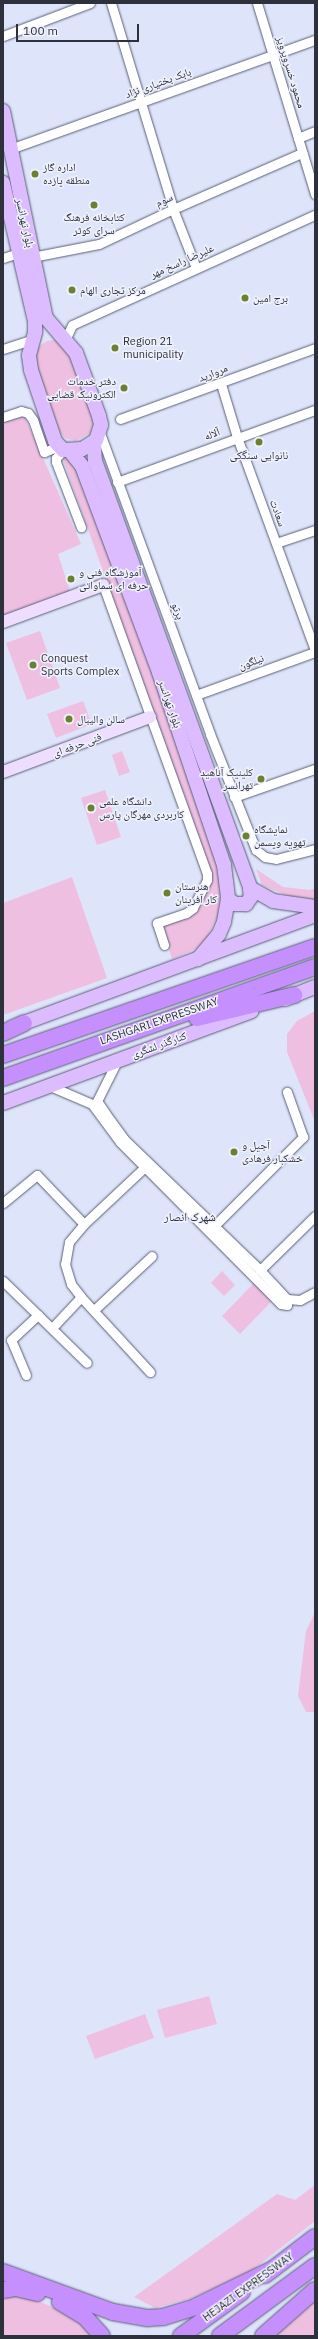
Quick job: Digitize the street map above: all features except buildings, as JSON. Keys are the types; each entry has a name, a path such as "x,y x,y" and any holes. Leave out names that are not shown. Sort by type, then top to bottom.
{"highway":[{"name":"LASHGARI EXPRESSWAY","path":"3,1055 315,947"},
{"name":"LASHGARI EXPRESSWAY","path":"3,1078 104,1040 315,967"},
{"path":"104,1040 294,995"},
{"path":"3,1034 24,1023"},
{"name":"HEJAZI EXPRESSWAY","path":"181,2336 315,2237"},
{"name":"HEJAZI EXPRESSWAY","path":"220,2336 315,2266"},
{"path":"3,2272 106,2310 148,2318 162,2317 195,2307 273,2269"},
{"path":"3,2290 16,2288 57,2300 85,2317 102,2336"},
{"path":"264,2336 315,2290"}],"main road":[{"name":"بلوار تهرانسر","path":"3,111 32,257 46,318 76,353 94,400 101,425 97,439 95,461 250,888"},
{"name":"بلوار تهرانسر","path":"3,183 18,253 35,321 29,355 30,366 51,432 64,449 82,466 159,672 224,865 228,899 219,934 198,959"},
{"path":"32,339 44,333 61,334"},
{"path":"64,449 97,439"},
{"path":"228,899 236,904 246,904 251,897 250,888"},
{"path":"250,888 273,901 315,907"},
{"path":"3,1030 315,915"},
{"name":"کنارگذر لشگری","path":"3,1103 315,987"}],"street":[{"path":"3,36 90,3"},
{"path":"111,3 173,209 196,268"},
{"name":"محمود خسروپرویز","path":"257,3 315,194"},
{"name":"بابک بختیاری نژاد","path":"10,149 315,40"},
{"path":"298,138 315,131"},
{"name":"سوم","path":"32,257 99,244 173,209 302,154"},
{"name":"علیرضا راسخ مهر","path":"61,334 72,325 315,215"},
{"path":"3,258 18,253"},
{"path":"3,349 32,339"},
{"name":"مروارید","path":"120,419 221,384 315,348"},
{"name":"سعادت","path":"221,384 237,437 315,651"},
{"name":"آلاله","path":"117,482 237,437 315,410"},
{"path":"3,418 21,411 28,413 33,420 45,453 64,449"},
{"name":"پرتو","path":"97,439 117,482 210,734 256,850 265,857 276,860 315,849"},
{"path":"64,449 56,458 56,462 81,528"},
{"path":"276,544 315,530"},
{"path":"3,622 103,586 207,874 207,880 193,908 186,913 157,922 164,945"},
{"name":"نیلگون","path":"196,695 315,651"},
{"name":"فنی حرفه ای","path":"3,772 150,718"},
{"path":"205,764 210,734"},
{"path":"234,797 315,769"},
{"path":"117,1061 97,1101 124,1139 146,1165"},
{"path":"50,1086 92,1104 120,1142 211,1228 281,1304 287,1305 287,1299"},
{"path":"211,1228 303,1137 286,1092"},
{"path":"146,1165 84,1224 69,1242 65,1264 71,1284 81,1297 150,1372"},
{"path":"3,1203 36,1175 84,1224"},
{"path":"260,1270 315,1216"},
{"path":"211,1228 260,1270 287,1299 300,1300 315,1292"},
{"path":"94,1310 152,1256"},
{"path":"3,1281 87,1363"},
{"path":"52,1328 81,1297"},
{"path":"26,1374 10,1340 38,1314"}],"shaded area":[{"path":"54,340 67,346 94,421 90,433 76,441 65,438 60,432 35,364 35,353 38,347 47,341"},
{"path":"24,415 81,544 58,554 70,591 3,616 3,421"},
{"path":"62,457 69,457 78,465 225,874 218,916 203,946 172,959 161,923 188,914 209,866"},
{"name":"Conquest Sports Complex","path":"40,631 60,688 27,700 6,643"},
{"name":"سالن والیبال","path":"83,701 92,724 56,738 47,714"},
{"path":"122,751 130,772 119,776 112,755"},
{"path":"105,790 121,837 97,845 81,798"},
{"path":"256,869 283,887 310,890 315,888 315,899 300,901 262,885"},
{"path":"72,877 107,978 3,1015 3,903"},
{"path":"315,1011 315,1122 287,1052 287,1034 297,1021"},
{"path":"222,1271 235,1285 224,1296 211,1283"},
{"path":"254,1283 272,1301 240,1334 222,1316"},
{"path":"315,1612 315,1712 306,1712 298,1696 306,1631"},
{"path":"209,1996 217,2024 165,2038 157,2010"},
{"path":"145,2014 154,2038 95,2059 86,2036"},
{"path":"315,2185 315,2221 250,2272 189,2299 155,2308 134,2297 277,2194 295,2200"},
{"path":"22,2294 80,2319 97,2336 3,2336 3,2296"},
{"path":"315,2301 315,2336 274,2336"}],"place":[{"name":"اداره گاز منطقه یازده","path":"35,174"},
{"name":"کتابخانه فرهنگ سرای کوثر","path":"94,205"},
{"name":"مرکز تجاری الهام","path":"72,290"},
{"name":"برج امین","path":"245,298"},
{"name":"Region 21 municipality","path":"115,348"},
{"name":"دفتر خدمات الکترونیک قضایی","path":"124,388"},
{"name":"نانوایی سنگکی","path":"259,442"},
{"name":"آموزشگاه فنی و حرفه ای سماواتی","path":"71,579"},
{"name":"Conquest Sports Complex","path":"33,665"},
{"name":"سالن والیبال","path":"69,719"},
{"name":"کلینیک آناهید تهرانسر","path":"261,779"},
{"name":"دانشگاه علمی کاربردی مهرگان پارس","path":"91,808"},
{"name":"نمایشگاه تهویه ویسمن","path":"246,836"},
{"name":"هنرستان کار آفرینان","path":"167,893"},
{"name":"آجیل و خشکبار فرهادی","path":"234,1152"}],"district":[{"name":"شهرک انصار","path":"190,1217"}]}
